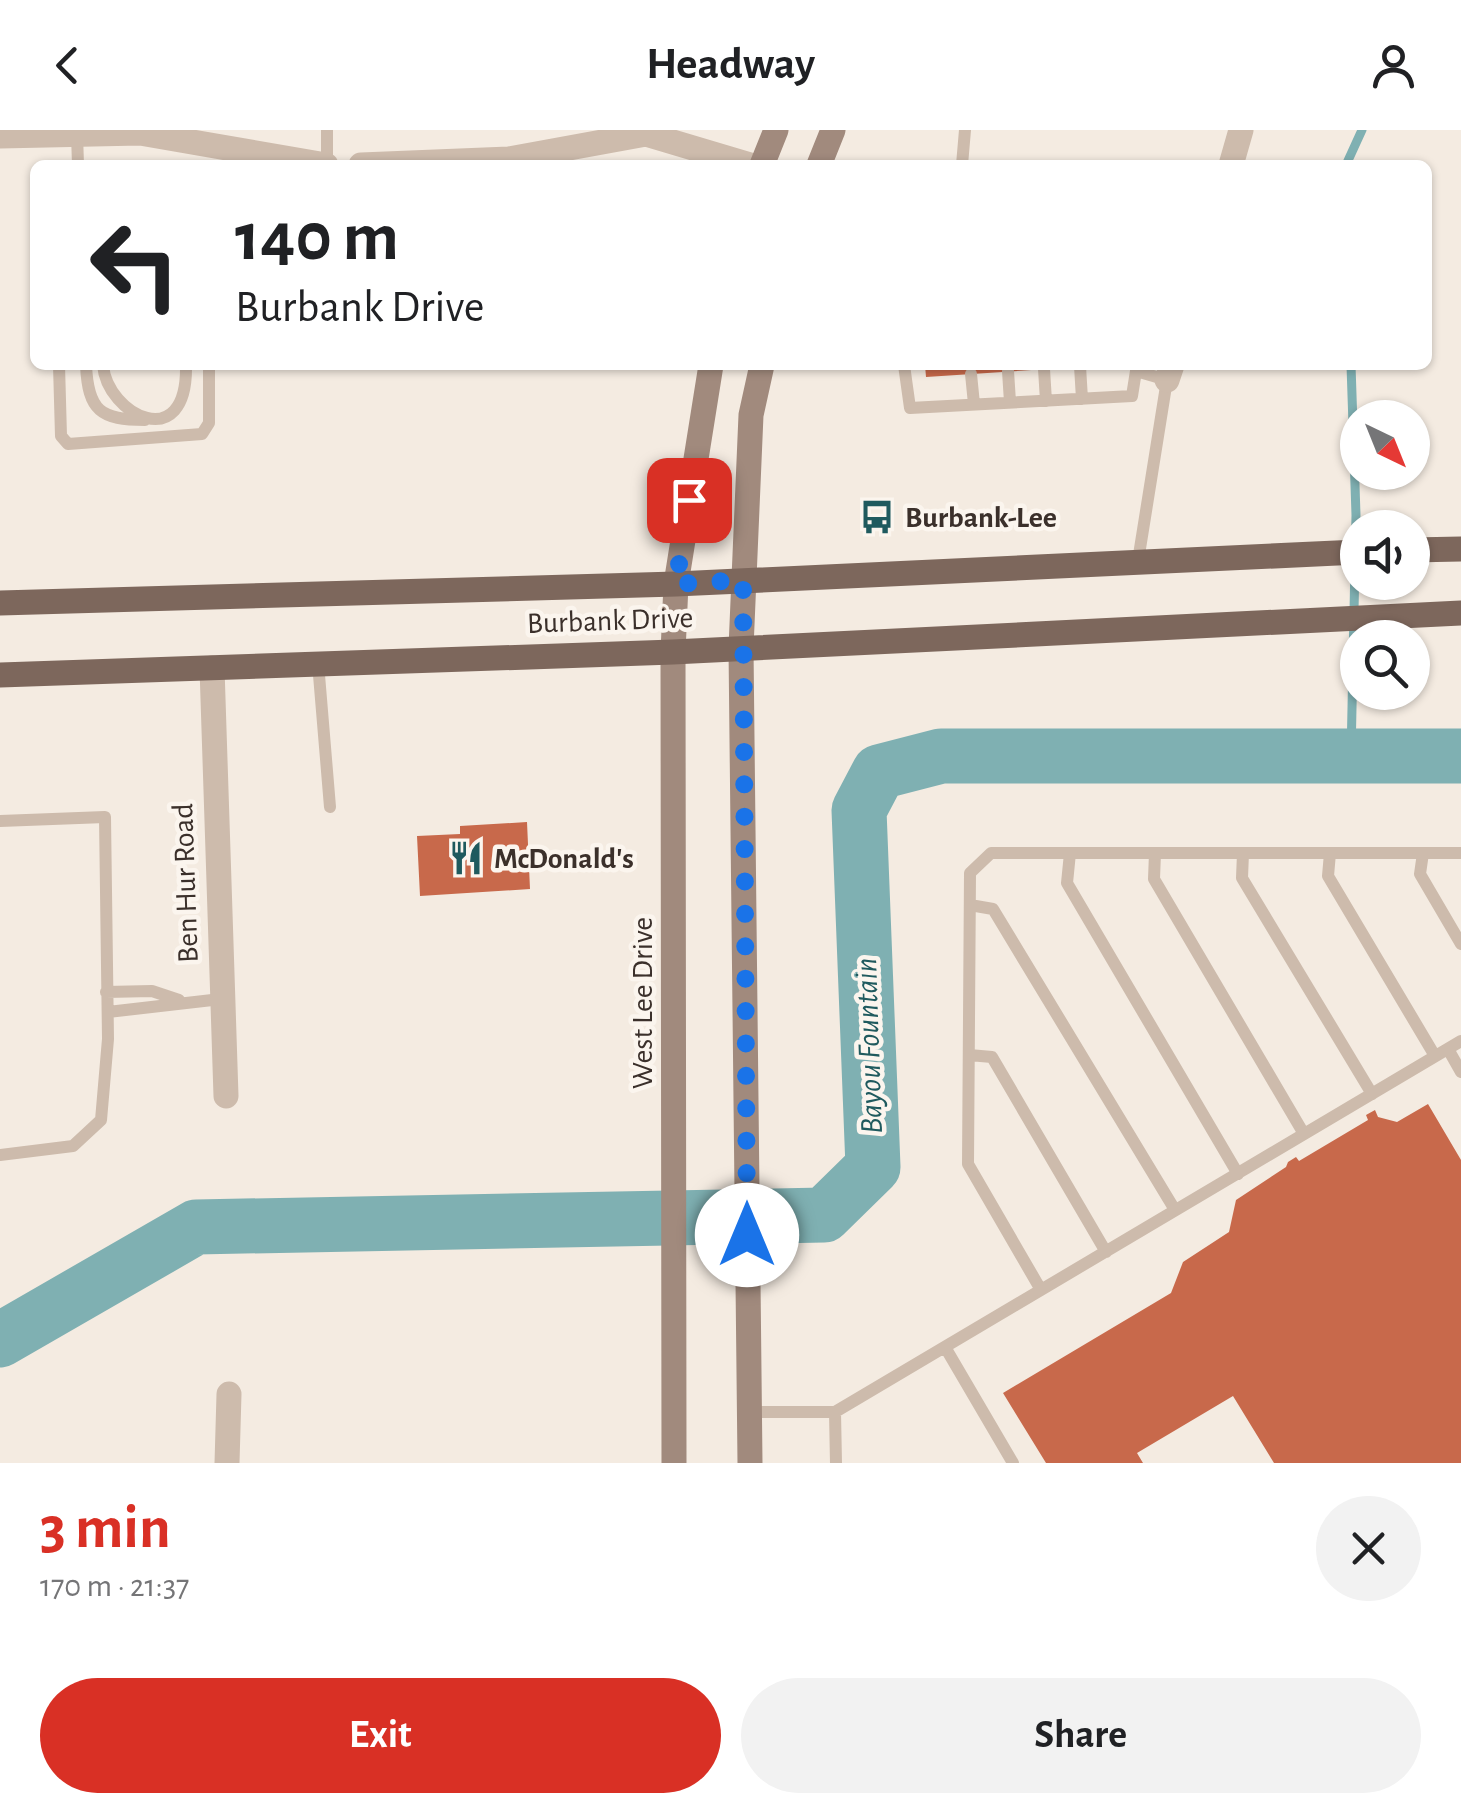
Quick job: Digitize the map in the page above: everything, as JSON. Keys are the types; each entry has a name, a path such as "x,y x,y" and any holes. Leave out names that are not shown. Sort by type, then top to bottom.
{"main road":[{"path":"764,160 776,130"},
{"path":"821,160 833,130"},
{"name":"West Lee Drive","path":"674,1463 673,652 676,584 710,370"},
{"path":"750,1463 741,648 751,415 761,370"},
{"path":"1430,550 1461,549"},
{"name":"Burbank Drive","path":"0,604 676,584 1340,553"},
{"name":"Burbank Drive","path":"0,675 673,652 1230,622 1461,614"}],"street":[{"path":"1232,160 1241,130"},
{"path":"0,136 140,133 209,156 261,160"},
{"path":"484,160 509,159 576,140 646,134 733,160"},
{"name":"Ben Hur Road","path":"212,668 226,1096"},
{"path":"226,1463 229,1394"}],"lane":[{"path":"326,160 327,130"},
{"path":"962,160 965,130"},
{"path":"77,134 78,160"},
{"path":"59,370 62,436 68,444 202,434 209,423 209,370"},
{"path":"87,370 90,398 114,420 153,420 173,415 182,405 186,370"},
{"path":"104,370 104,377 131,411 153,420"},
{"path":"905,370 910,408 1132,396 1136,370"},
{"path":"1044,370 1046,400"},
{"path":"1080,370 1082,398"},
{"path":"1008,372 1010,402"},
{"path":"1138,562 1170,373"},
{"path":"971,374 974,404"},
{"path":"318,663 330,807"},
{"path":"0,822 105,817 108,1012 101,1120 73,1146 0,1154"},
{"path":"1041,1290 968,1164 970,873 991,853 1461,853"},
{"path":"1070,853 1067,883 1238,1174"},
{"path":"1154,853 1154,879 1304,1134"},
{"path":"1244,853 1242,878 1372,1094"},
{"path":"1330,853 1328,876 1442,1053 1461,1072"},
{"path":"1423,853 1420,874 1461,944"},
{"path":"970,905 994,909 1175,1210"},
{"path":"106,992 152,991 181,1001"},
{"path":"108,1012 152,1010 181,1001 221,999"},
{"path":"749,1412 834,1412 1461,1041"},
{"path":"969,1055 992,1057 1106,1252"},
{"path":"945,1347 1013,1463"},
{"path":"834,1412 836,1463"}],"building":[{"path":"925,370 1032,370 926,377"},
{"path":"527,822 530,889 420,896 417,836 460,834 460,826"},
{"path":"1428,1104 1461,1160 1461,1463 1274,1463 1233,1396 1137,1453 1143,1463 1046,1463 1003,1393 1171,1293 1183,1262 1229,1232 1236,1200 1288,1162 1296,1157 1299,1161 1368,1120 1366,1115 1375,1110 1378,1117 1397,1122"}],"waterway":[{"path":"1348,160 1362,130"},
{"path":"1351,370 1356,515 1351,756"},
{"name":"Bayou Fountain","path":"0,1340 196,1227 824,1215 873,1167 859,810 879,772 941,756 1461,756"}],"place":[{"name":"Burbank-Lee","path":"877,517"},
{"name":"McDonald's","path":"466,858"}],"route":[{"path":"689,500 676,584 743,580 747,1235"}]}
